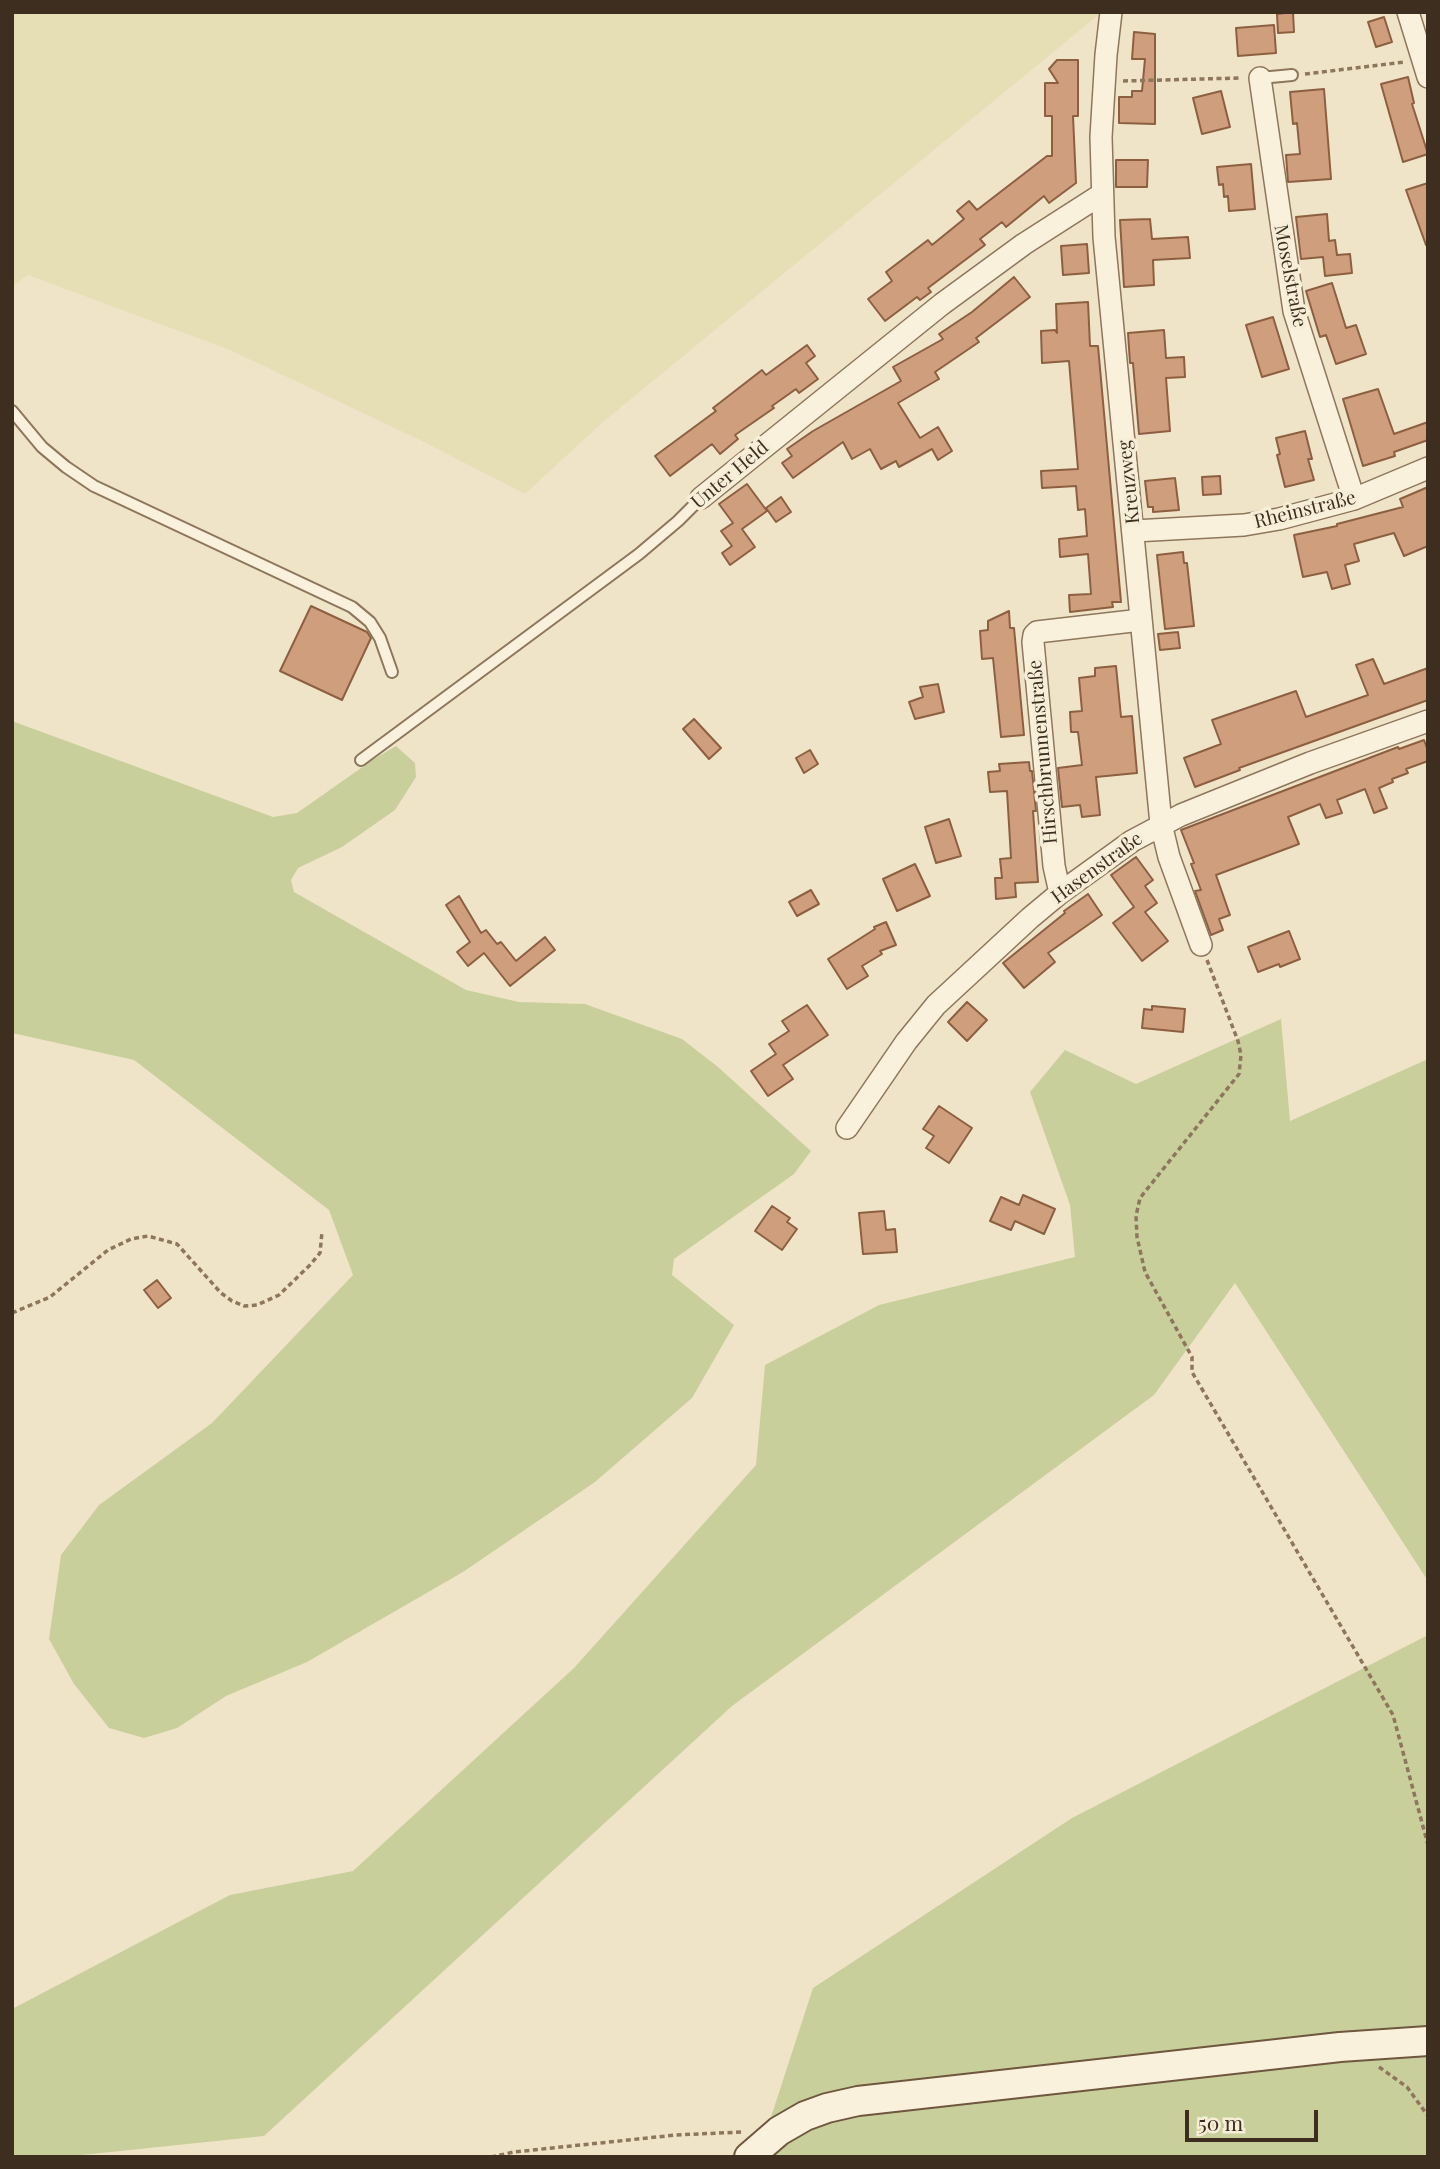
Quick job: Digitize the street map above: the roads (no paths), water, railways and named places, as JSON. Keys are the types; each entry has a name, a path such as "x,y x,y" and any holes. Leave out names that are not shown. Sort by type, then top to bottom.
{"main road":[{"path":"749,2157 779,2131 827,2108 858,2101 1340,2047 1428,2041"}],"street":[{"name":"Kreuzweg","path":"1111,12 1101,136 1105,251 1161,824 1169,857 1201,945"},
{"path":"1408,12 1425,69"},
{"name":"Moselstraße","path":"1261,78 1294,312 1354,499"},
{"name":"Unter Held","path":"701,498 942,304 1024,244 1102,194"},
{"name":"Rheinstraße","path":"1134,531 1244,525 1279,519 1354,499 1428,468"},
{"name":"Hirschbrunnenstraße","path":"1060,893 1054,866 1034,635 1037,632 1141,620"},
{"name":"Hasenstraße","path":"847,1128 906,1042 936,1006 1003,942 1060,893 1132,841 1161,824 1310,764 1428,721"}],"lane":[{"path":"1261,78 1292,75"},
{"path":"12,411 42,447 94,486 352,607 370,622 380,638 392,672"},
{"name":"Unter Held","path":"361,760 639,554 701,498"}]}
